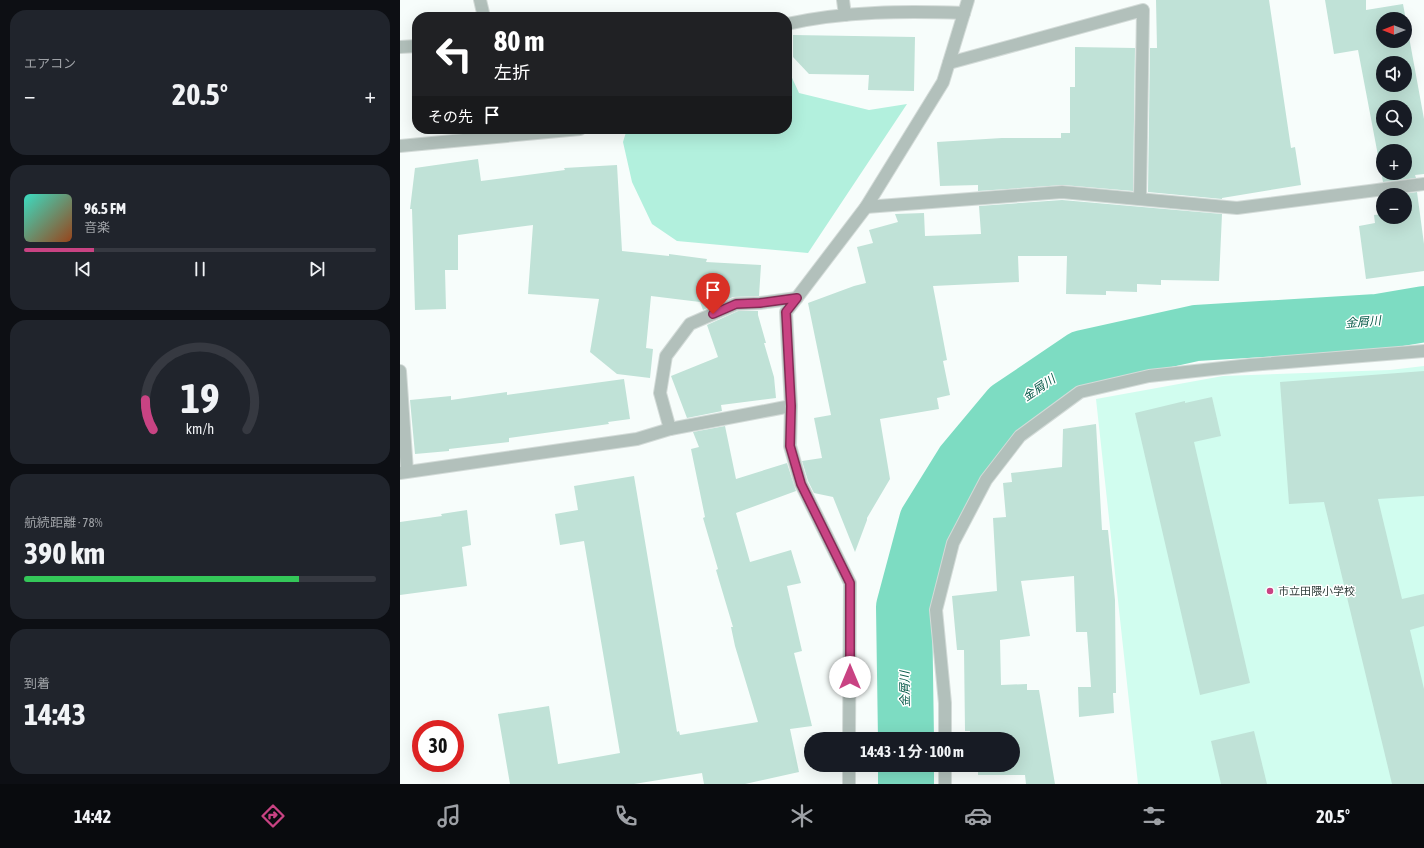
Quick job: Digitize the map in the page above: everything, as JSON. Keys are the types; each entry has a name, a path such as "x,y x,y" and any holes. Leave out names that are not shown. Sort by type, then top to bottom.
{"street":[{"path":"480,0 483,12"},
{"path":"843,0 845,15"},
{"path":"849,732 850,583 801,484 790,446 791,406 786,312 866,207 943,82 968,0"},
{"path":"949,63 1143,10 1140,199"},
{"path":"792,23 816,18 905,11 964,13"},
{"path":"400,47 412,46"},
{"path":"400,146 527,134"},
{"path":"866,207 1062,192 1237,208 1424,184"},
{"path":"670,429 660,393 666,356 690,324 736,304 760,303 797,298"},
{"path":"945,732 945,703 936,610 953,543 986,480 1020,436 1080,392 1149,376 1250,365 1424,351"},
{"path":"400,371 404,472 637,439 670,429 791,406"},
{"path":"849,772 849,784"},
{"path":"945,772 945,784"}],"shaded area":[{"path":"792,78 799,93 869,110 907,104 808,253 677,241 652,224 632,182 623,142 625,134 792,134"},
{"name":"市立田隈小学校","path":"1424,366 1424,784 1138,784 1096,399 1223,376 1390,370"}],"building":[{"path":"1156,0 1269,0 1291,148 1295,147 1301,185 1222,199 1148,192 1150,48 1157,48"},
{"path":"1325,0 1366,0 1366,10 1403,4 1404,12 1376,12 1376,48 1411,48 1424,119 1424,174 1415,175 1416,178 1412,178 1412,144 1376,145 1358,50 1334,54"},
{"path":"793,35 915,37 914,91 868,90 869,75 809,74 793,57"},
{"path":"1075,47 1135,48 1133,191 1063,185 978,191 978,185 940,186 937,142 1002,138 1061,138 1061,133 1070,133 1070,87 1075,87"},
{"path":"478,159 481,181 565,170 564,168 617,165 622,251 669,256 669,254 707,259 706,262 761,265 759,296 733,297 703,310 700,302 651,296 646,348 653,349 650,378 617,374 590,352 599,299 528,294 533,225 458,235 458,270 445,270 446,309 415,310 412,209 410,209 415,168"},
{"path":"1383,180 1400,180 1383,182"},
{"path":"1417,192 1424,244 1424,271 1366,279 1359,226 1375,223 1374,215 1376,215 1376,224 1412,224 1412,193"},
{"path":"1062,200 1222,214 1219,281 1161,280 1161,285 1137,284 1137,292 1106,291 1106,295 1066,294 1067,256 1018,256 1019,282 933,286 947,360 943,361 950,395 937,398 939,409 880,419 890,479 867,518 855,552 833,497 814,493 808,481 802,461 822,458 814,418 831,415 808,303 866,283 857,247 873,243 869,230 898,222 895,214 924,213 925,236 981,234 979,206"},
{"path":"738,311 758,311 766,343 764,343 774,377 776,398 721,405 722,411 687,418 671,376 718,357 707,325"},
{"path":"1424,371 1424,496 1378,499 1402,599 1424,594 1424,626 1410,630 1424,689 1424,784 1392,784 1324,502 1289,504 1280,382"},
{"path":"624,379 630,419 608,422 609,424 509,438 509,442 449,449 449,451 415,454 410,400 451,396 451,400 507,392 507,395"},
{"path":"1212,397 1221,436 1194,442 1250,683 1200,695 1135,413 1185,401 1185,403"},
{"path":"1096,424 1102,530 1108,530 1115,600 1116,693 1113,693 1114,713 1079,717 1078,687 1091,687 1087,632 1076,632 1074,576 1021,581 1030,636 1000,640 1001,685 1027,684 1027,690 1039,690 1055,784 1026,784 1025,775 978,775 978,772 1020,772 1020,732 965,731 964,650 957,650 952,596 997,591 993,518 1006,517 1003,483 1012,482 1011,473 1062,467 1063,429"},
{"path":"725,426 736,479 787,463 796,491 736,513 750,562 791,550 801,583 787,586 802,651 794,653 812,726 790,729 799,772 745,784 704,784 702,773 634,784 510,784 498,714 549,706 558,764 620,753 584,541 560,545 555,514 578,510 574,486 634,476 677,732 679,731 680,735 758,722 735,646 731,627 733,627 716,570 718,569 703,518 705,517 691,449 699,447 693,432"},
{"path":"467,510 471,545 462,547 467,586 400,595 400,522 442,516 441,514"},
{"path":"1254,731 1267,784 1221,784 1211,741"}],"waterway":[{"name":"金屑川","path":"906,732 904,607 927,521 963,463 1009,408 1083,358 1196,333 1377,322 1424,314"},
{"name":"金屑川","path":"906,772 906,784"}],"place":[{"name":"市立田隈小学校","path":"1270,591"}],"route":[{"path":"713,314 736,304 760,303 797,298 786,312 791,406 790,446 801,484 850,583 850,677"}]}
